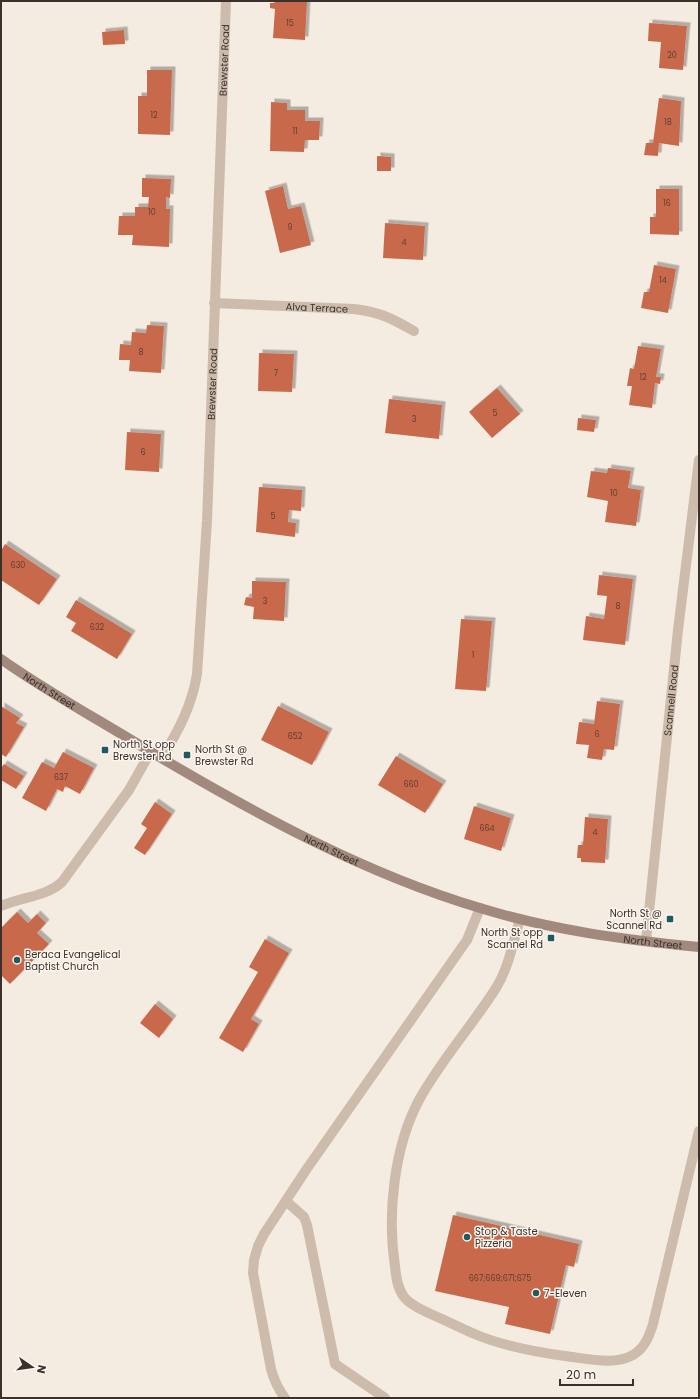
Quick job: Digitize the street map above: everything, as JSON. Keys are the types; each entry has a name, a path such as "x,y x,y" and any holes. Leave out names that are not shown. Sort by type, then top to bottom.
{"main road":[{"name":"North Street","path":"1,659 63,700 273,821 341,854 410,883 480,908 569,930 646,942 699,947"}],"street":[{"name":"Brewster Road","path":"162,758 186,715 195,688 197,674 207,529 226,1"},
{"name":"Alva Terrace","path":"214,303 371,311 385,315 414,331"},
{"name":"Scannell Road","path":"646,942 680,608 699,460"},
{"path":"1,906 49,890 62,882 129,790 151,752"},
{"path":"285,1398 277,1385 271,1369 253,1273 254,1260 258,1246 264,1234 306,1170 467,940 480,908"},
{"path":"520,919 508,960 496,987 428,1085 414,1110 408,1128 398,1164 392,1210 393,1258 396,1279 402,1294 408,1301 428,1313 478,1336 502,1343 545,1353 604,1361 616,1361 628,1358 637,1353 645,1344 653,1324 699,1131"},
{"path":"286,1201 304,1217 307,1225 335,1364 386,1398"}],"building":[{"path":"275,1 307,1 305,40 273,38 275,9 270,8 270,3 275,3"},
{"path":"649,23 687,26 683,70 659,68 661,42 648,41"},
{"path":"124,30 125,44 103,45 102,32"},
{"path":"147,70 172,70 170,135 138,134 138,96 147,96"},
{"path":"659,98 681,101 679,146 659,143 658,156 644,155 646,143 653,143"},
{"path":"271,102 287,103 287,110 305,110 305,121 320,121 319,140 305,140 304,152 270,151"},
{"path":"377,156 391,157 391,171 377,171"},
{"path":"142,178 171,179 170,198 166,197 166,209 170,209 169,247 132,245 133,235 118,235 119,216 135,216 135,207 148,207 149,197 142,197"},
{"path":"283,186 288,209 301,206 311,245 280,253 265,191"},
{"path":"656,189 679,189 679,235 650,234 650,217 656,217"},
{"path":"385,223 425,226 423,260 383,258"},
{"path":"654,265 676,269 668,313 641,308 644,292 649,292"},
{"path":"147,325 164,326 161,373 129,371 130,360 119,360 120,344 131,345 132,332 146,333"},
{"path":"638,346 661,349 656,377 661,377 660,384 655,383 652,408 629,405 632,386 627,386 630,368 634,369"},
{"path":"259,353 294,354 292,392 258,391"},
{"path":"497,388 520,414 492,438 469,412"},
{"path":"389,399 442,405 439,439 385,433"},
{"path":"578,418 596,420 594,432 577,430"},
{"path":"127,432 161,434 159,472 125,470"},
{"path":"608,468 631,471 628,488 641,490 636,526 605,522 608,501 587,497 591,471 607,473"},
{"path":"259,487 302,490 301,511 289,510 288,522 296,523 295,537 256,532"},
{"path":"5,544 57,579 39,605 1,580 1,551"},
{"path":"599,575 633,579 625,645 583,640 586,616 604,619 607,596 597,595"},
{"path":"252,581 286,582 284,621 253,619 254,607 244,605 246,597 252,598"},
{"path":"76,600 132,634 117,659 71,631 76,623 66,617"},
{"path":"461,619 492,621 486,691 455,689"},
{"path":"597,701 620,704 614,750 604,749 602,760 587,758 589,745 576,744 579,722 594,724"},
{"path":"1,706 20,718 16,723 24,727 6,757 1,754"},
{"path":"278,706 329,732 312,765 261,740"},
{"path":"63,752 94,768 80,794 65,786 63,792 57,789 46,811 22,798 42,762 54,768"},
{"path":"396,756 443,784 425,813 378,785"},
{"path":"4,764 24,776 16,789 1,780 1,768"},
{"path":"155,802 172,814 145,855 134,848 147,828 141,824"},
{"path":"474,806 511,818 501,851 464,839"},
{"path":"585,817 608,819 605,863 581,862 581,858 577,858 578,845 583,845"},
{"name":"Beraca Evangelical Baptist Church","path":"17,912 28,923 37,914 46,923 37,933 49,944 10,984 1,975 1,928"},
{"path":"265,939 289,953 251,1019 259,1024 243,1052 219,1038 258,972 249,967"},
{"path":"155,1004 173,1019 159,1038 140,1023"},
{"path":"453,1215 579,1244 574,1267 566,1265 550,1334 505,1324 509,1307 435,1291"}],"place":[{"name":"North St opp Brewster Rd","path":"105,750"},
{"name":"North St @ Brewster Rd","path":"187,755"},
{"name":"North St @ Scannel Rd","path":"670,919"},
{"name":"North St opp Scannel Rd","path":"551,938"},
{"name":"Beraca Evangelical Baptist Church","path":"17,960"},
{"name":"Stop & Taste Pizzeria","path":"467,1237"},
{"name":"7-Eleven","path":"536,1293"}]}
